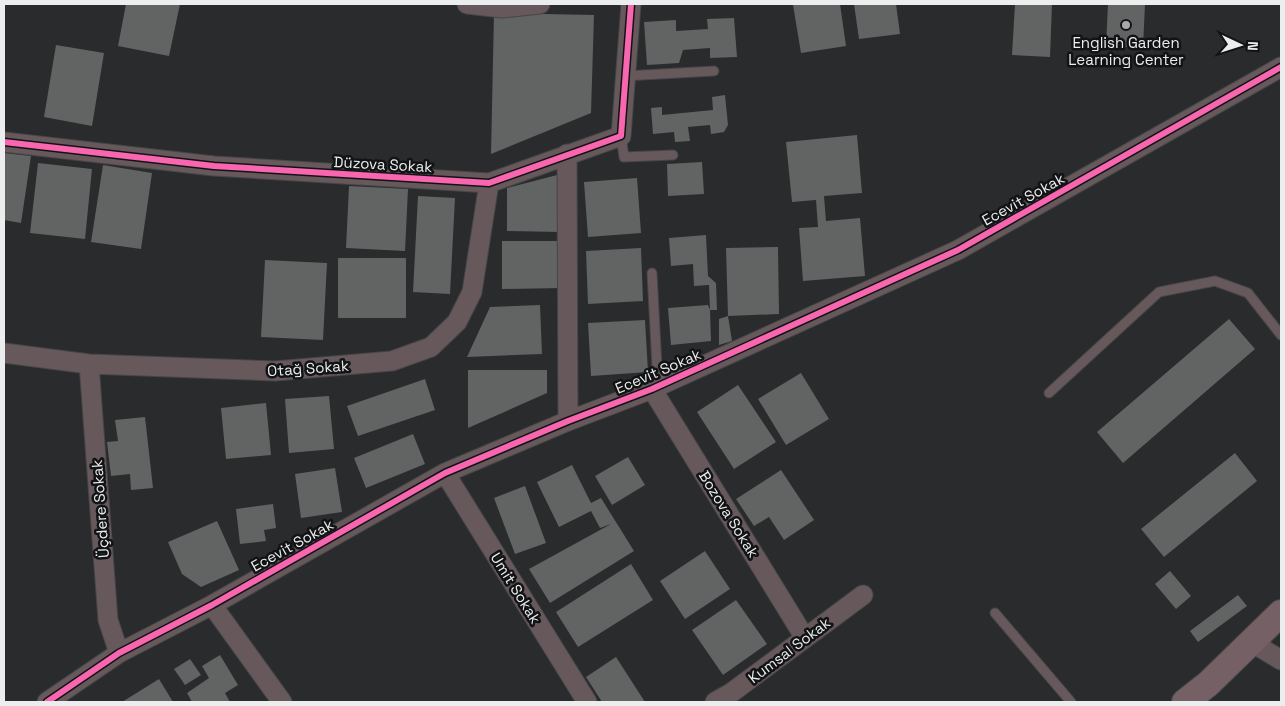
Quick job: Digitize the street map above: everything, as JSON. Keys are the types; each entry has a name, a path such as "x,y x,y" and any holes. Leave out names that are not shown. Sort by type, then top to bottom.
{"main road":[{"path":"1185,702 1208,684 1281,613"}],"street":[{"path":"467,4 502,8 540,4"},
{"path":"621,136 631,4"},
{"name":"Ecevit Sokak","path":"48,702 119,653 212,605 445,473 568,421 655,388 958,250 1281,67"},
{"name":"Düzova Sokak","path":"4,142 214,166 488,183 621,136"},
{"path":"567,154 568,421"},
{"name":"Otağ Sokak","path":"4,353 89,364 276,371 392,361 431,347 457,322 472,292 488,183"},
{"name":"Üçdere Sokak","path":"89,364 108,620 119,653"},
{"name":"Bozova Sokak","path":"655,388 805,638"},
{"name":"Umit Sokak","path":"445,473 587,702"},
{"name":"Kumsal Sokak","path":"714,702 863,595"},
{"path":"212,605 282,702"},
{"path":"1252,642 1281,660"}],"lane":[{"path":"625,76 714,71"},
{"path":"621,136 624,157 673,155"},
{"path":"652,273 655,388"},
{"path":"1049,393 1159,292 1215,281 1248,293 1281,335"},
{"path":"995,613 1071,702"}],"building":[{"path":"126,4 180,4 169,56 118,46"},
{"path":"840,4 846,46 801,53 793,5"},
{"path":"854,4 896,4 900,34 859,39"},
{"path":"1015,4 1052,4 1050,57 1012,55"},
{"name":"English Garden Learning Center","path":"1108,4 1145,4 1143,48 1106,46"},
{"path":"494,13 594,15 591,113 491,154"},
{"path":"734,18 737,57 710,58 710,48 683,50 679,63 647,65 644,22 676,20 676,31 708,29 707,19"},
{"path":"56,45 104,53 92,126 44,117"},
{"path":"725,95 728,125 724,132 711,134 710,125 688,127 690,141 675,142 674,132 653,134 651,108 662,107 662,115 713,110 712,97"},
{"path":"857,135 862,193 824,196 826,221 860,218 865,276 803,281 799,228 818,227 816,200 792,202 786,142"},
{"path":"4,153 31,156 21,223 4,220"},
{"path":"702,162 704,194 668,196 667,164"},
{"path":"38,163 92,169 85,239 30,233"},
{"path":"103,165 152,173 141,249 91,242"},
{"path":"561,174 560,232 507,231 507,188"},
{"path":"637,178 641,233 588,237 584,182"},
{"path":"349,186 408,189 405,251 346,248"},
{"path":"418,196 455,198 450,294 413,292"},
{"path":"706,235 708,276 716,283 717,310 710,310 709,285 694,286 693,264 671,266 669,238"},
{"path":"502,241 562,241 562,288 502,289"},
{"path":"778,247 779,314 728,316 726,248"},
{"path":"641,248 643,301 588,304 586,251"},
{"path":"338,258 406,258 406,318 338,318"},
{"path":"265,260 327,263 323,340 261,337"},
{"path":"540,305 542,354 467,357 490,307"},
{"path":"708,305 710,310 711,341 671,345 668,308"},
{"path":"728,316 732,341 719,345 719,319"},
{"path":"1229,319 1255,349 1123,463 1097,432"},
{"path":"645,320 648,372 591,376 588,323"},
{"path":"468,370 547,370 547,393 468,428"},
{"path":"801,373 829,419 786,445 758,399"},
{"path":"425,379 435,410 358,436 347,406"},
{"path":"738,385 776,442 734,469 697,412"},
{"path":"329,396 334,449 289,453 285,399"},
{"path":"266,403 271,455 226,459 221,408"},
{"path":"145,417 153,488 131,490 130,474 111,476 107,442 118,441 115,420"},
{"path":"413,434 425,464 366,488 354,458"},
{"path":"1235,453 1257,481 1164,557 1141,529"},
{"path":"628,457 645,485 612,505 595,476"},
{"path":"572,465 591,503 601,498 634,551 550,603 529,569 611,524 600,528 591,511 559,527 537,482"},
{"path":"335,468 342,512 301,518 295,474"},
{"path":"781,470 814,520 784,540 769,517 754,526 736,499"},
{"path":"525,486 546,543 515,554 494,498"},
{"path":"273,504 276,528 264,530 266,541 240,544 236,509"},
{"path":"217,521 239,570 201,587 182,574 168,542"},
{"path":"705,551 730,589 685,619 660,581"},
{"path":"631,564 653,600 578,647 556,612"},
{"path":"1170,571 1191,596 1176,609 1155,584"},
{"path":"1238,595 1247,606 1198,642 1190,631"},
{"path":"736,600 767,644 723,675 692,630"},
{"path":"220,655 238,685 225,693 230,702 192,702 187,693 209,678 202,666"},
{"path":"616,657 645,702 602,702 586,677"},
{"path":"190,659 201,675 185,685 174,669"},
{"path":"159,679 173,702 122,702"}],"cycle path":[{"path":"4,142 214,166 489,183 621,136 631,4"},
{"path":"47,702 119,653 212,605 445,473 568,421 652,389 958,250 1281,67"}],"place":[{"name":"English Garden Learning Center","path":"1126,25"}]}
